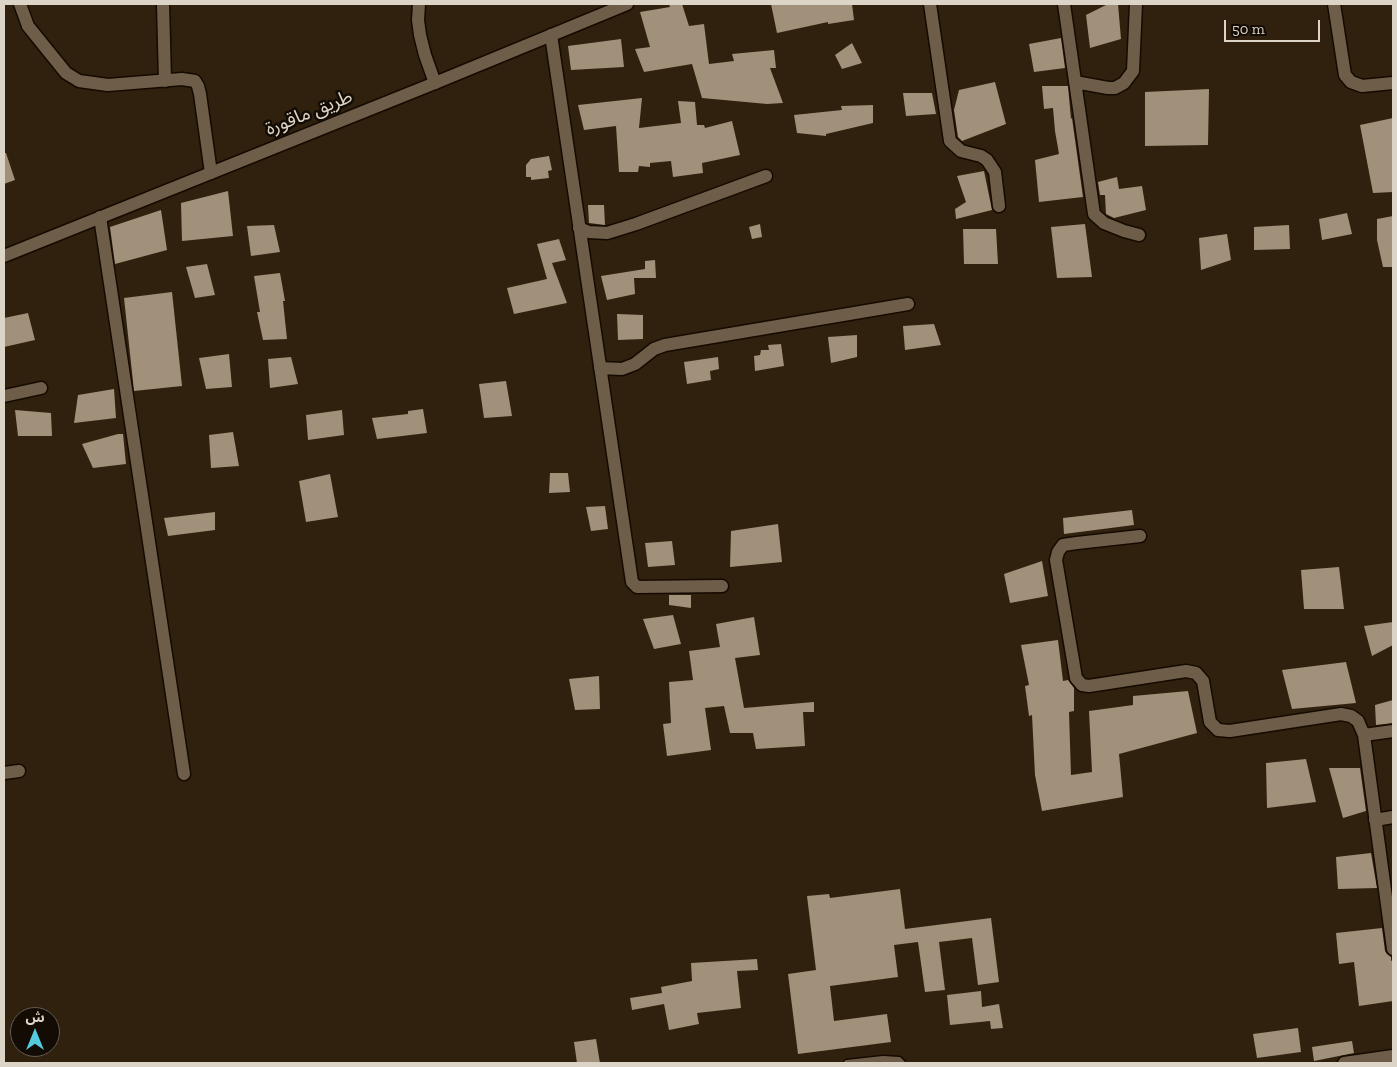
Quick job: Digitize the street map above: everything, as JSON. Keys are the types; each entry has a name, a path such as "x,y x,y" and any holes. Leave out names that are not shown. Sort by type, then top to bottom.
{"street":[{"path":"20,4 28,26 66,73 79,81 108,85 195,81 198,86 210,173"},
{"path":"163,4 165,81"},
{"path":"419,4 418,20 420,35 435,83"},
{"name":"طريق ماقورة","path":"4,256 627,4"},
{"path":"930,4 950,141 960,151 982,156 987,160 995,172 999,206"},
{"path":"1064,4 1094,214 1104,222 1139,235"},
{"path":"1075,82 1108,88 1115,88 1124,83 1133,71 1136,4"},
{"path":"1334,4 1345,75 1350,82 1362,86 1393,83"},
{"path":"551,35 632,582 637,587 722,586"},
{"path":"579,228 589,232 607,233 766,176"},
{"path":"100,217 184,774"},
{"path":"600,368 622,369 634,364 654,349 665,345 908,304"},
{"path":"4,396 41,388"},
{"path":"1140,536 1063,545 1058,552 1056,560 1076,678 1082,685 1089,686 1186,671 1196,673 1203,681 1210,722 1218,730 1230,731 1341,714 1350,716 1358,721 1364,735 1393,949"},
{"path":"1364,735 1393,731"},
{"path":"4,773 19,771"},
{"path":"1376,820 1393,817"},
{"path":"1344,1063 1393,1056"}],"lane":[{"path":"847,1063 883,1059 899,1060 902,1063"}],"building":[{"path":"669,4 682,4 689,26 704,24 709,64 734,61 732,54 774,50 776,68 770,68 783,103 767,104 702,98 692,64 644,72 635,49 650,47 640,12 670,7"},
{"path":"771,4 852,4 854,20 828,24 828,22 777,33"},
{"path":"1108,4 1118,4 1121,39 1090,48 1086,15"},
{"path":"1061,38 1065,68 1034,72 1029,44"},
{"path":"621,39 624,67 571,70 568,46"},
{"path":"852,43 862,63 842,69 835,55"},
{"path":"995,82 1006,124 962,141 958,137 954,110 959,90"},
{"path":"1042,86 1068,86 1083,197 1039,202 1035,160 1059,154 1053,108 1044,109"},
{"path":"1209,89 1208,145 1145,146 1145,92"},
{"path":"903,93 932,93 936,114 906,116"},
{"path":"642,98 639,128 681,123 678,101 695,102 697,125 704,125 705,128 732,121 740,155 702,163 703,173 673,177 671,161 650,163 650,167 639,166 638,172 619,172 616,126 584,130 578,105"},
{"path":"873,105 873,123 826,134 826,136 797,133 794,115 842,110 841,106"},
{"path":"1393,118 1393,192 1373,193 1360,125"},
{"path":"4,153 6,153 15,180 4,184"},
{"path":"549,156 552,170 548,171 549,178 531,180 531,177 526,177 526,165 531,159"},
{"path":"984,171 992,210 956,219 955,209 966,202 957,176"},
{"path":"1117,177 1119,189 1142,186 1146,210 1114,218 1106,214 1105,195 1100,195 1098,182"},
{"path":"228,191 233,236 182,241 181,203"},
{"path":"588,205 604,205 605,225 589,223"},
{"path":"161,210 167,250 115,264 110,227"},
{"path":"1347,213 1352,234 1322,240 1319,219"},
{"path":"1393,216 1393,267 1383,267 1377,240 1377,219"},
{"path":"760,224 762,237 752,239 749,227"},
{"path":"1085,224 1092,277 1057,278 1051,227"},
{"path":"274,225 280,252 251,256 247,226"},
{"path":"1289,225 1290,249 1254,250 1254,227"},
{"path":"963,229 996,229 998,264 964,264"},
{"path":"1227,234 1231,260 1201,270 1199,238"},
{"path":"559,239 566,260 552,263 567,303 514,314 507,288 547,279 537,244"},
{"path":"655,260 656,278 634,278 635,294 607,300 601,276 645,269 645,261"},
{"path":"207,264 215,295 195,298 186,267"},
{"path":"280,273 285,301 283,301 287,339 263,340 257,312 260,312 254,276"},
{"path":"172,292 182,386 134,391 124,298"},
{"path":"28,313 35,340 4,347 4,318"},
{"path":"617,314 643,315 643,339 618,340"},
{"path":"934,324 941,345 905,350 903,326"},
{"path":"857,335 857,357 831,363 828,337"},
{"path":"781,344 784,366 755,371 754,356 760,355 761,350 769,350 768,345"},
{"path":"229,354 232,387 206,389 199,358"},
{"path":"291,357 298,384 270,388 268,359"},
{"path":"718,357 719,369 710,371 711,380 687,384 684,362"},
{"path":"506,381 512,416 484,418 479,384"},
{"path":"114,389 116,418 74,423 78,395"},
{"path":"423,409 427,433 377,439 372,418 408,414 408,411"},
{"path":"15,410 51,413 52,436 18,436"},
{"path":"342,410 344,435 308,440 306,415"},
{"path":"233,432 239,466 211,468 209,435"},
{"path":"123,434 126,464 93,468 82,444"},
{"path":"550,473 568,473 570,492 549,493"},
{"path":"330,474 338,517 306,522 299,481"},
{"path":"605,506 608,529 591,531 586,507"},
{"path":"1132,510 1134,525 1064,534 1063,518"},
{"path":"215,512 215,530 168,536 164,518"},
{"path":"778,524 782,562 730,567 731,531"},
{"path":"672,541 675,565 648,567 645,543"},
{"path":"1042,561 1048,596 1010,603 1004,574"},
{"path":"1339,567 1344,609 1304,609 1301,570"},
{"path":"669,595 691,595 691,608 669,605"},
{"path":"673,615 681,644 654,649 643,619"},
{"path":"754,617 760,655 735,658 744,708 814,702 814,712 803,712 805,746 756,749 753,733 730,733 724,706 705,708 711,750 667,756 663,724 671,723 669,682 693,680 689,651 720,647 716,624"},
{"path":"1393,622 1393,645 1372,656 1364,626"},
{"path":"1058,640 1063,681 1068,680 1074,688 1074,711 1069,712 1071,775 1092,772 1089,711 1133,705 1133,696 1188,691 1197,733 1119,754 1123,797 1042,811 1035,775 1032,715 1029,716 1025,686 1029,685 1021,645"},
{"path":"1346,662 1356,703 1292,709 1282,670"},
{"path":"599,676 600,709 575,710 569,679"},
{"path":"1393,700 1393,723 1376,725 1375,705"},
{"path":"1306,759 1316,802 1267,808 1266,763"},
{"path":"1329,768 1360,768 1366,811 1343,818"},
{"path":"1371,853 1377,888 1338,889 1336,857"},
{"path":"900,889 905,929 991,918 999,982 978,985 972,938 939,942 945,990 925,992 918,942 894,945 898,977 830,986 834,1021 887,1014 891,1042 798,1054 788,974 816,970 807,896 829,894 830,898"},
{"path":"1382,928 1385,951 1391,957 1391,961 1393,960 1393,1001 1359,1006 1354,962 1339,964 1336,933"},
{"path":"757,959 758,970 737,971 741,1008 697,1013 699,1024 669,1030 664,1004 632,1010 630,998 662,993 661,987 692,981 691,963"},
{"path":"981,991 982,1007 999,1004 1003,1028 991,1029 990,1021 950,1025 947,995"},
{"path":"1298,1028 1301,1052 1257,1058 1253,1034"},
{"path":"596,1039 600,1063 577,1063 574,1042"},
{"path":"1352,1041 1354,1053 1314,1061 1312,1047"}]}
